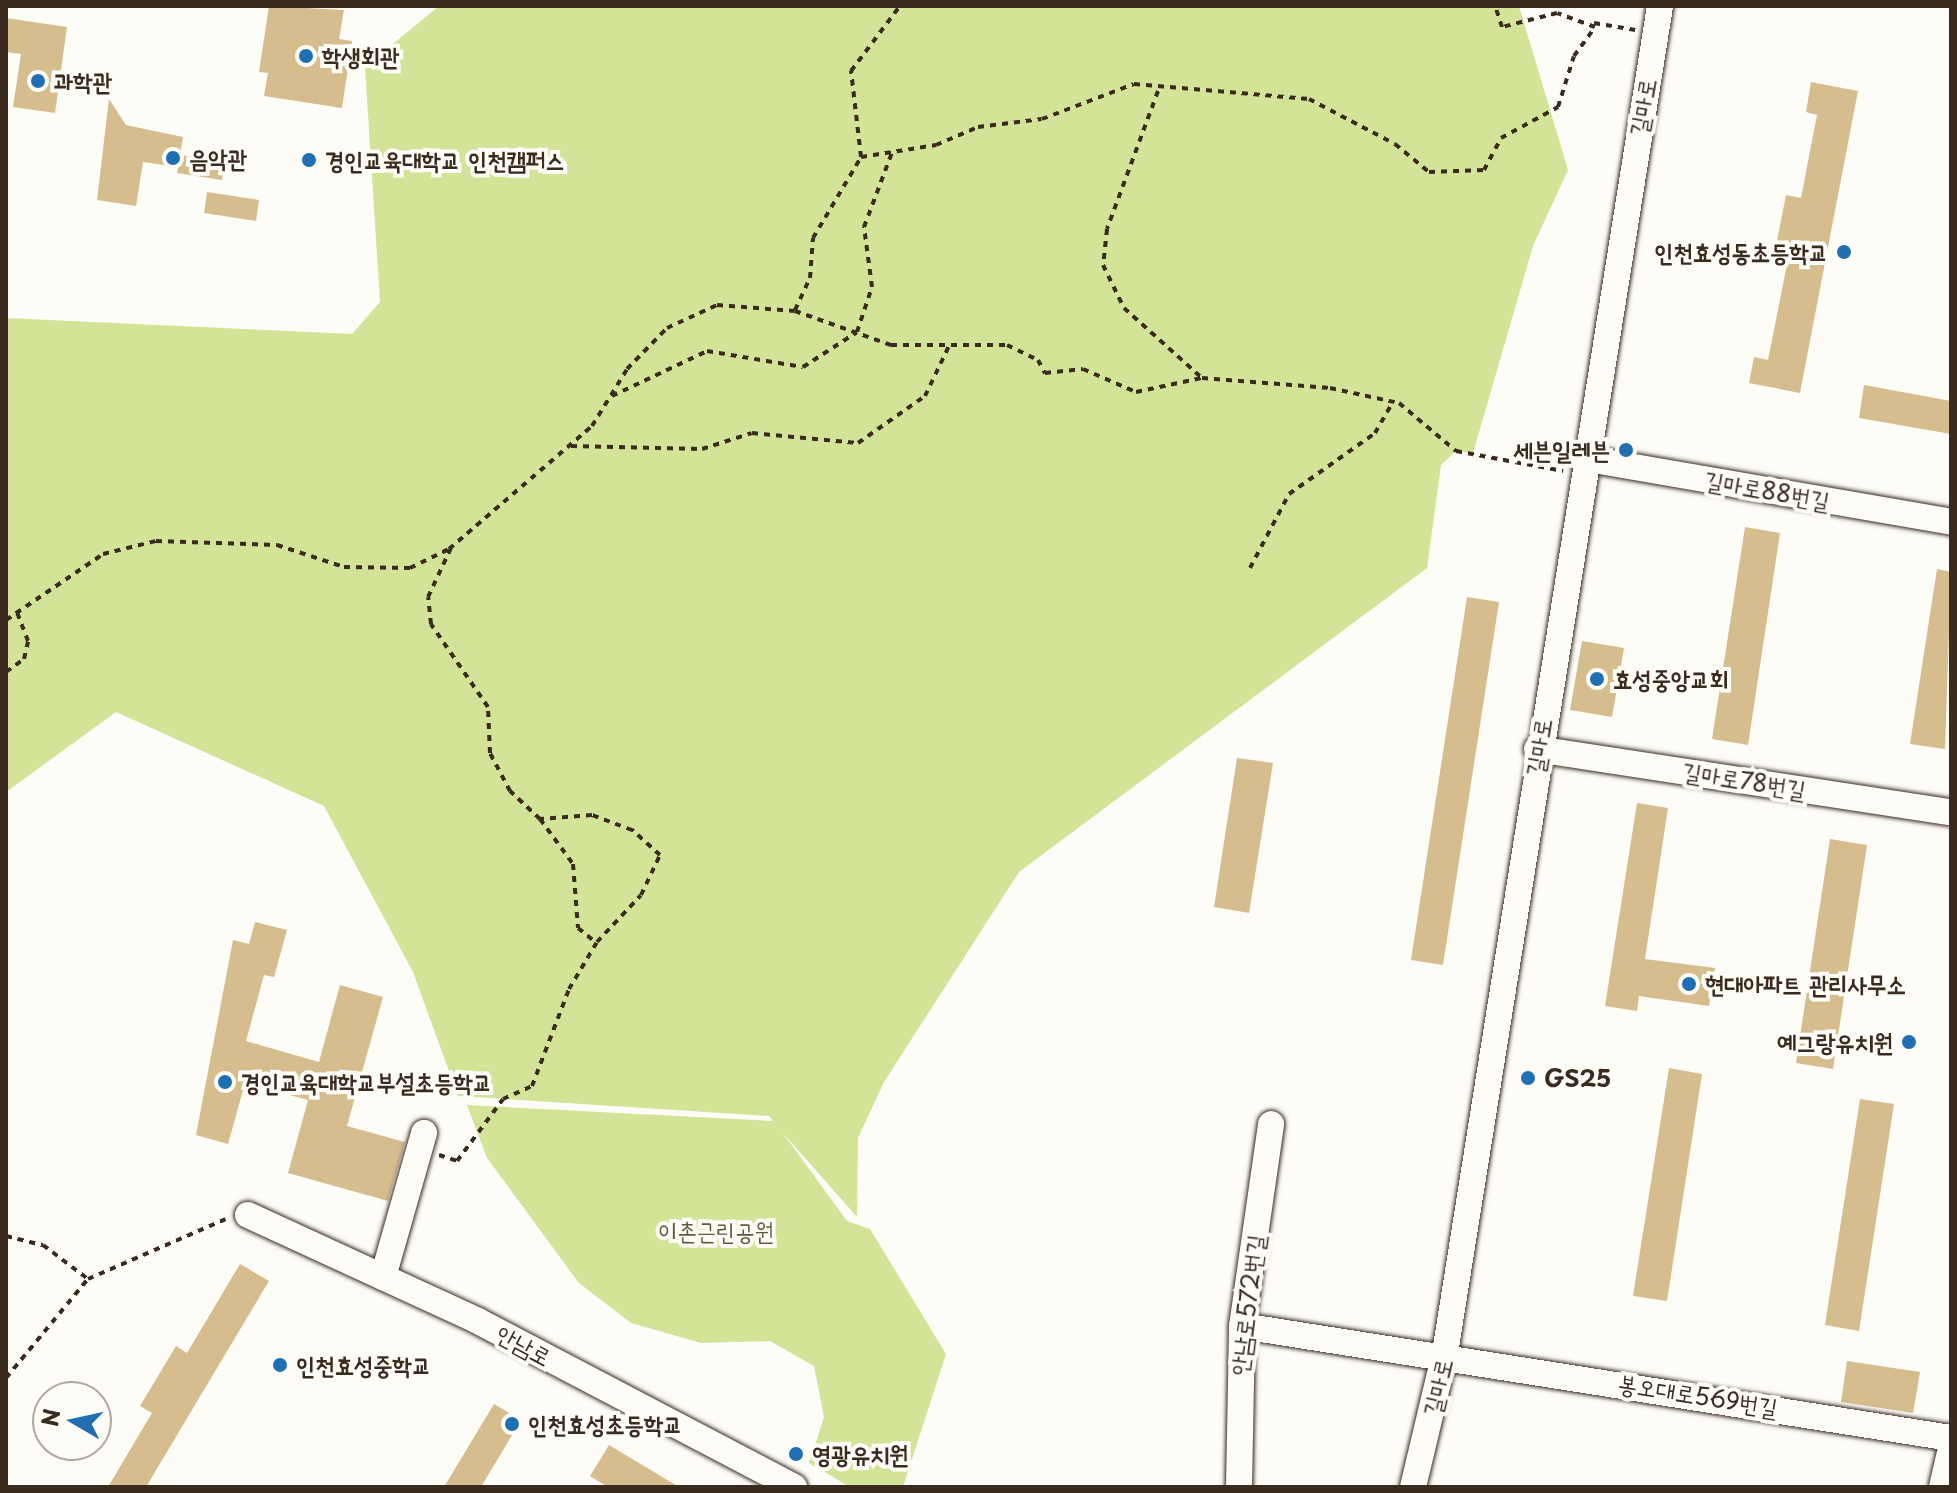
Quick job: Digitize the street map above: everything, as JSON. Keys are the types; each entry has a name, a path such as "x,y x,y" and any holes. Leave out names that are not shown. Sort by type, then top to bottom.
{"street":[{"name":"길마로","path":"1413,1487 1445,1353 1581,466 1660,6"},
{"name":"길마로88번길","path":"1581,466 1951,522"},
{"name":"길마로78번길","path":"1537,749 1951,812"},
{"name":"안남로572번길","path":"1239,1487 1242,1326 1271,1124"},
{"path":"383,1277 422,1140"},
{"name":"안남로","path":"248,1215 383,1277 794,1487"},
{"name":"봉오대로569번길","path":"1242,1326 1445,1353 1951,1438"},
{"path":"1942,1487 1951,1449"}],"path":[{"path":"795,311 810,278 813,238 861,157 851,71 900,6"},
{"path":"1144,6 1160,6"},
{"path":"1495,6 1502,27 1513,29 1557,13 1655,33"},
{"path":"861,157 936,145 978,127 1042,119 1134,84 1158,91 1309,99 1395,144 1429,172 1484,170 1501,138 1558,107 1574,56 1594,23"},
{"path":"1158,91 1107,229 1103,265 1124,308 1202,378"},
{"path":"609,397 707,351 803,367 857,332 872,287 864,227 893,150"},
{"path":"6,620 103,554 156,541 277,545 344,567 410,568 453,546 569,446 667,328 698,311 795,311 891,345 1007,345 1038,360 1045,373 1083,369 1136,392 1202,378 1281,381 1393,402 1456,451 1581,466"},
{"path":"569,446 702,449 752,433 858,443 925,396 949,346"},
{"path":"1250,568 1289,494 1375,433 1393,402"},
{"path":"453,546 428,597 431,624 488,707 490,753 510,791 540,819 573,864 580,933 597,942"},
{"path":"6,672 24,659 28,641 17,613"},
{"path":"422,1140 457,1161 503,1099 532,1086 549,1028 597,942 641,895 660,855 632,830 592,815 540,819"},
{"path":"6,1378 88,1279 248,1215"},
{"path":"6,1236 43,1245 88,1279"}],"green space":[{"name":"이촌근린공원","path":"439,6 1519,6 1568,170 1533,246 1473,453 1456,451 1441,465 1427,568 1019,872 884,1082 858,1138 857,1217 783,1133 847,1221 870,1229 946,1354 903,1487 850,1487 809,1463 824,1417 814,1366 770,1341 701,1343 631,1323 579,1283 487,1158 467,1105 773,1121 769,1116 458,1096 413,972 324,806 116,712 6,792 6,318 352,334 380,302 365,67"}],"building":[{"name":"학생회관","path":"269,6 344,10 339,39 352,41 342,108 264,96 268,73 259,72"},
{"name":"과학관","path":"6,18 67,27 55,113 13,107 21,54 6,52"},
{"path":"1811,82 1858,91 1800,393 1749,383 1754,357 1768,360 1788,259 1774,256 1786,195 1801,198 1817,115 1806,112"},
{"name":"음악관","path":"109,99 126,125 183,137 178,167 143,162 136,206 97,200"},
{"path":"180,155 225,161 222,180 177,173"},
{"path":"207,192 259,200 256,221 204,213"},
{"path":"1864,385 1951,401 1951,434 1859,418"},
{"path":"1745,527 1780,533 1748,745 1712,739"},
{"path":"1937,569 1951,572 1945,749 1910,744"},
{"path":"1467,597 1499,602 1443,965 1411,960"},
{"name":"효성중앙교회","path":"1582,641 1624,648 1612,717 1570,710"},
{"path":"1237,758 1273,763 1249,913 1214,907"},
{"path":"1637,803 1668,808 1645,959 1715,968 1709,1006 1639,996 1637,1011 1605,1006"},
{"path":"1830,839 1867,845 1833,1069 1796,1063"},
{"path":"255,922 287,930 274,977 264,975 246,1041 319,1062 340,985 383,997 347,1126 405,1142 388,1201 288,1173 308,1100 245,1083 228,1144 196,1135 233,940 249,944"},
{"path":"1669,1068 1702,1074 1667,1301 1633,1296"},
{"path":"1860,1099 1894,1104 1859,1331 1825,1325"},
{"path":"240,1264 269,1281 146,1487 108,1487 152,1413 140,1406 176,1346 187,1353"},
{"path":"1847,1361 1920,1372 1913,1413 1841,1402"},
{"path":"494,1404 521,1420 481,1487 444,1487"},
{"path":"609,1445 679,1487 608,1487 590,1476"}],"place":[{"name":"학생회관","path":"306,56"},
{"name":"과학관","path":"38,81"},
{"name":"음악관","path":"173,158"},
{"name":"경인교육대학교 인천캠퍼스","path":"309,160"},
{"name":"인천효성동초등학교","path":"1844,252"},
{"name":"세븐일레븐","path":"1626,450"},
{"name":"효성중앙교회","path":"1597,679"},
{"name":"현대아파트 관리사무소","path":"1689,984"},
{"name":"예그랑유치원","path":"1909,1042"},
{"name":"GS25","path":"1528,1078"},
{"name":"경인교육대학교부설초등학교","path":"225,1082"},
{"name":"인천효성중학교","path":"280,1365"},
{"name":"인천효성초등학교","path":"512,1424"},
{"name":"영광유치원","path":"796,1454"}]}
